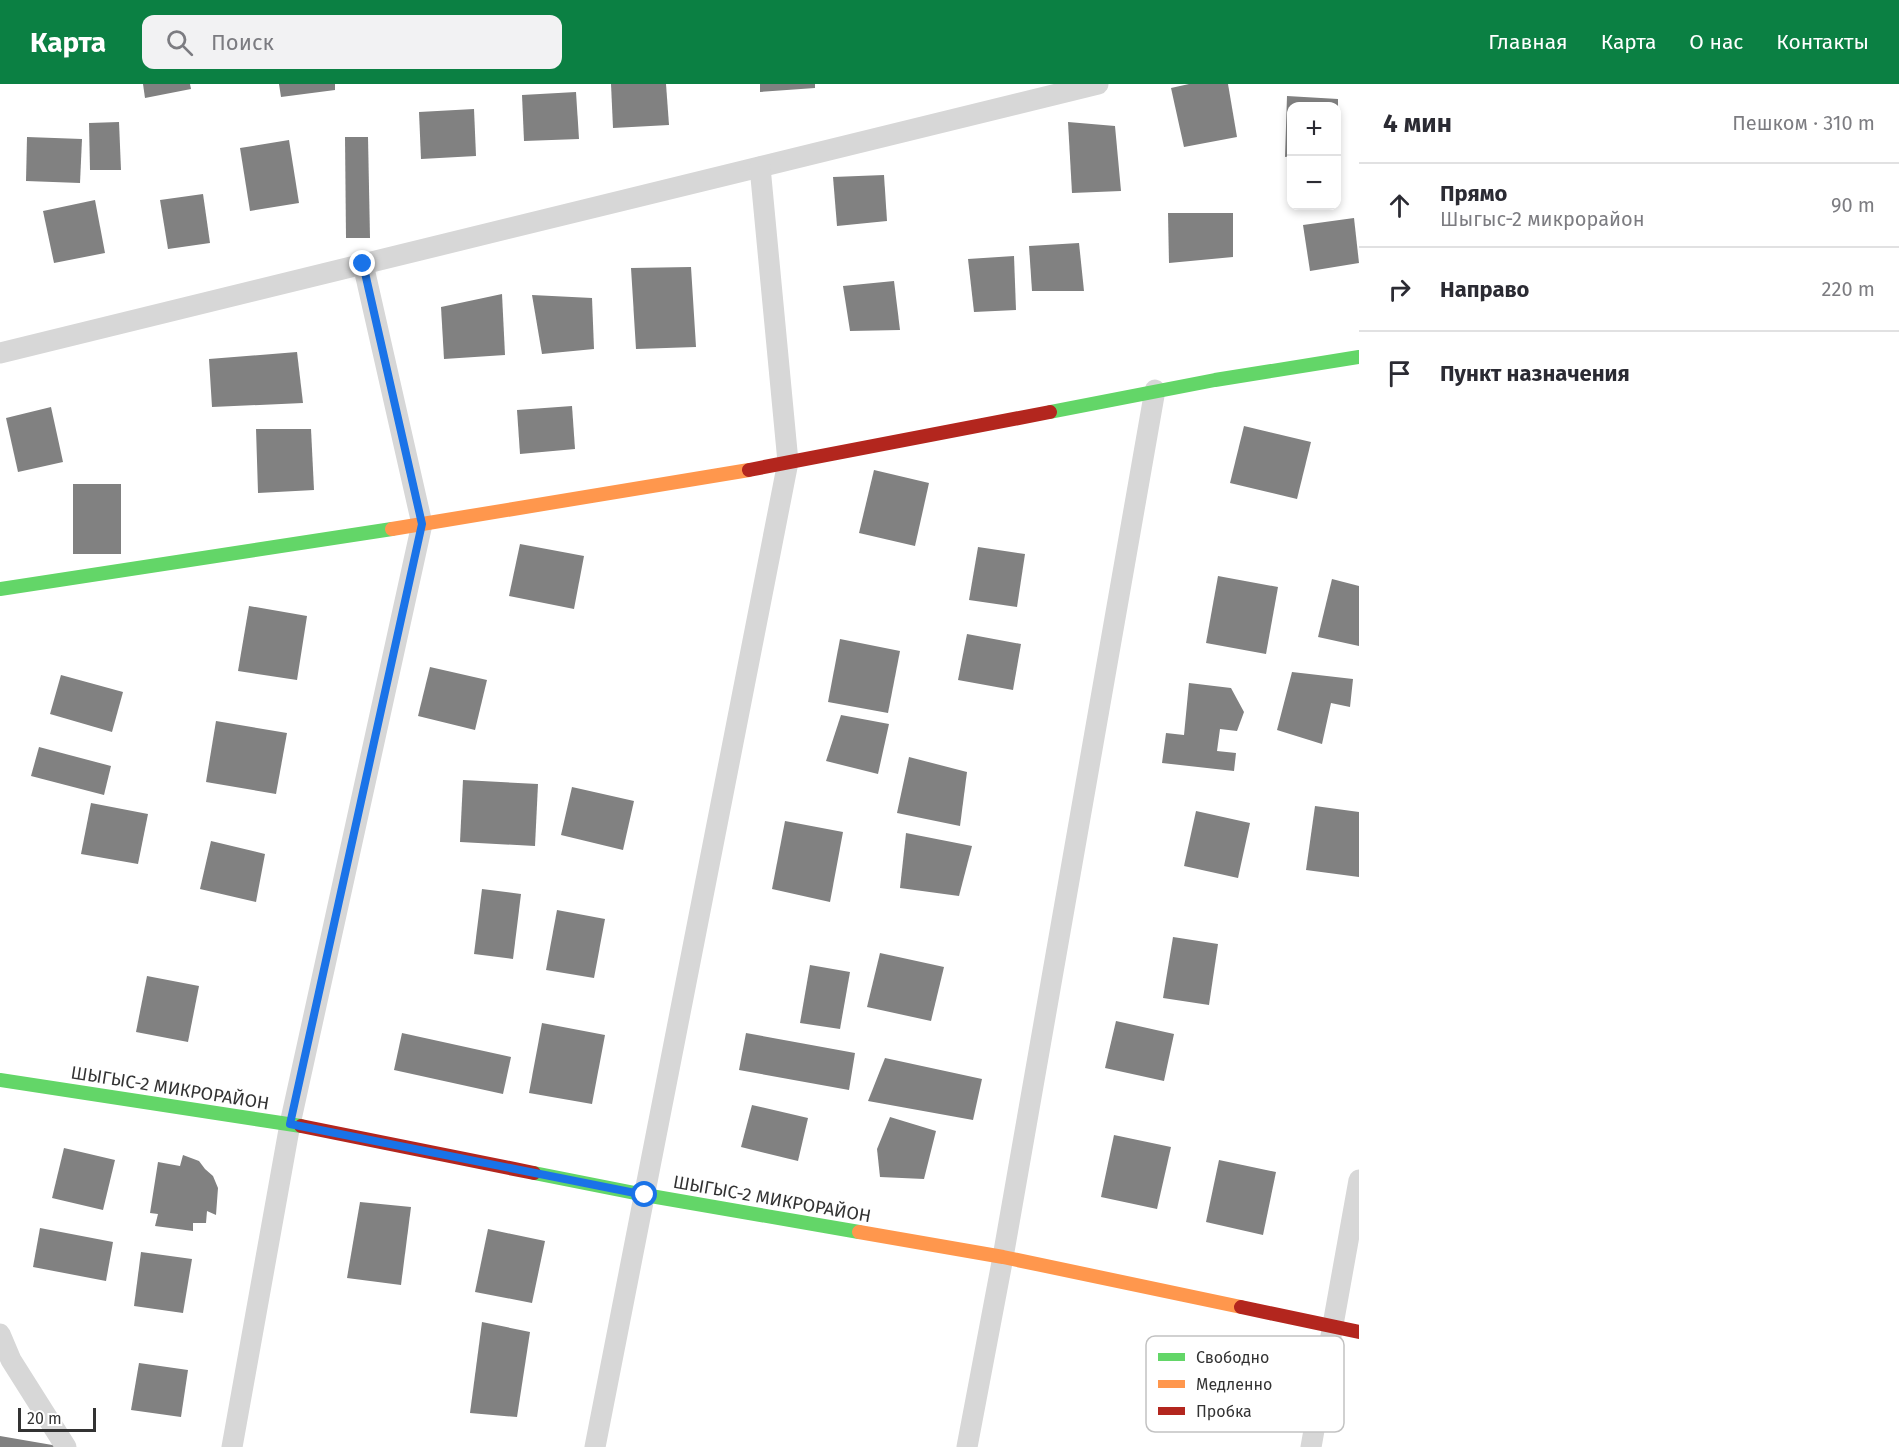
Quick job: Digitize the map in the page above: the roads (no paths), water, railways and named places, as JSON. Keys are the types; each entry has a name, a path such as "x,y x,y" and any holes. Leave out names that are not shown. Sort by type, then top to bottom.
{"street":[{"path":"0,352 1098,84"},
{"path":"595,1447 788,462 760,166"},
{"path":"232,1447 290,1124 422,524 363,264"},
{"path":"0,589 422,524 788,462 1155,390 1261,371 1359,357"},
{"path":"967,1447 1003,1257 1155,390"},
{"name":"ШЫГЫС-2 МИКРОРАЙОН","path":"0,1080 290,1124 645,1195 1003,1257 1359,1332"},
{"path":"1331,1336 1359,1180"},
{"path":"0,1334 6,1359 66,1447"},
{"path":"1311,1447 1314,1432"}]}
